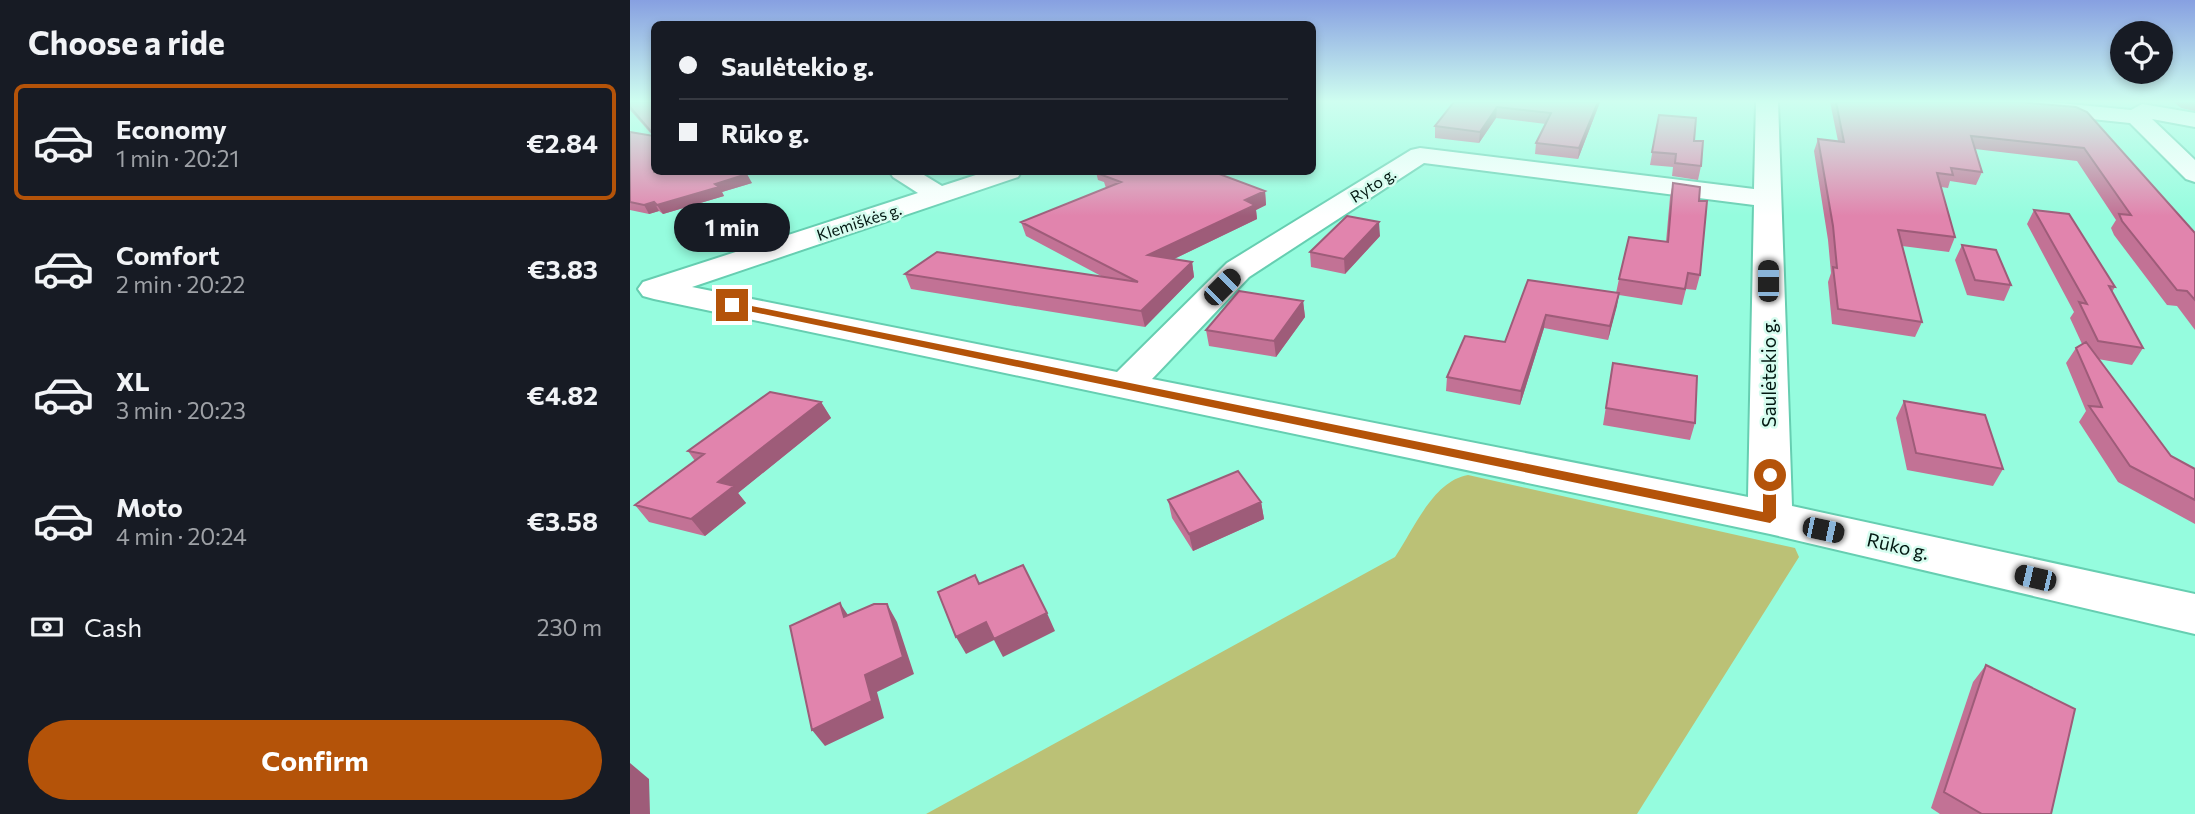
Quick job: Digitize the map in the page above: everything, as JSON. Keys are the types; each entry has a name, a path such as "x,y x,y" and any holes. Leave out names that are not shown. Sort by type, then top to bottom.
{"street":[{"name":"Saulėtekio g.","path":"1767,140 1770,518"},
{"path":"2164,140 2195,174"},
{"name":"Ryto g.","path":"1124,386 1238,270 1420,155 1768,199"},
{"path":"907,175 940,196"},
{"name":"Klemiškės g.","path":"642,293 1000,175"},
{"name":"Rūko g.","path":"642,293 1124,386 1770,518 2195,614"}],"green space":[{"path":"1468,475 1795,548 1799,557 1637,814 926,814 1395,557 1435,496 1444,486"}],"building":[{"path":"630,140 651,140 651,175 744,175 715,184 719,187 657,205 654,202 644,205 630,202"},
{"path":"1538,140 1582,140 1579,148 1536,143"},
{"path":"1654,140 1703,141 1701,166 1675,163 1676,154 1652,152"},
{"path":"1818,140 1972,140 1982,172 1951,168 1953,175 1937,173 1955,237 1898,230 1922,322 1838,309 1833,267 1837,268 1833,226"},
{"path":"2009,140 2112,140 2195,233 2195,300 2187,291 2177,290 2122,221 2119,214 2131,215 2084,148"},
{"path":"1102,175 1222,175 1265,191 1245,200 1255,205 1148,255 1192,262 1141,311 905,274 937,252 1138,282 1021,222 1121,182"},
{"path":"1673,183 1700,187 1699,201 1707,201 1700,275 1688,273 1685,289 1619,279 1629,237 1668,242"},
{"path":"2034,210 2069,214 2115,287 2109,286 2143,348 2098,341 2079,302 2087,304"},
{"path":"1347,216 1379,222 1344,259 1310,252"},
{"path":"1962,245 1996,250 2011,285 1975,280"},
{"path":"1528,280 1619,293 1610,326 1546,315 1521,391 1447,377 1465,336 1505,342"},
{"path":"1239,291 1303,301 1274,341 1206,330"},
{"path":"2086,342 2171,456 2195,469 2195,500 2130,466 2089,406 2102,407 2076,348"},
{"path":"1613,363 1697,376 1695,423 1606,408"},
{"path":"770,392 821,402 718,482 734,486 691,519 635,505 704,454 688,451"},
{"path":"1904,401 1985,415 2003,469 1916,453"},
{"path":"1238,471 1261,502 1189,534 1168,500"},
{"path":"1023,565 1047,613 994,639 986,622 956,637 938,592 975,575 979,584"},
{"path":"840,603 844,617 874,604 887,604 903,657 865,675 872,701 812,730 790,626"},
{"path":"1986,665 2075,709 2051,814 1982,814 1944,792"}],"route":[{"path":"732,305 1770,518 1770,475"}]}
